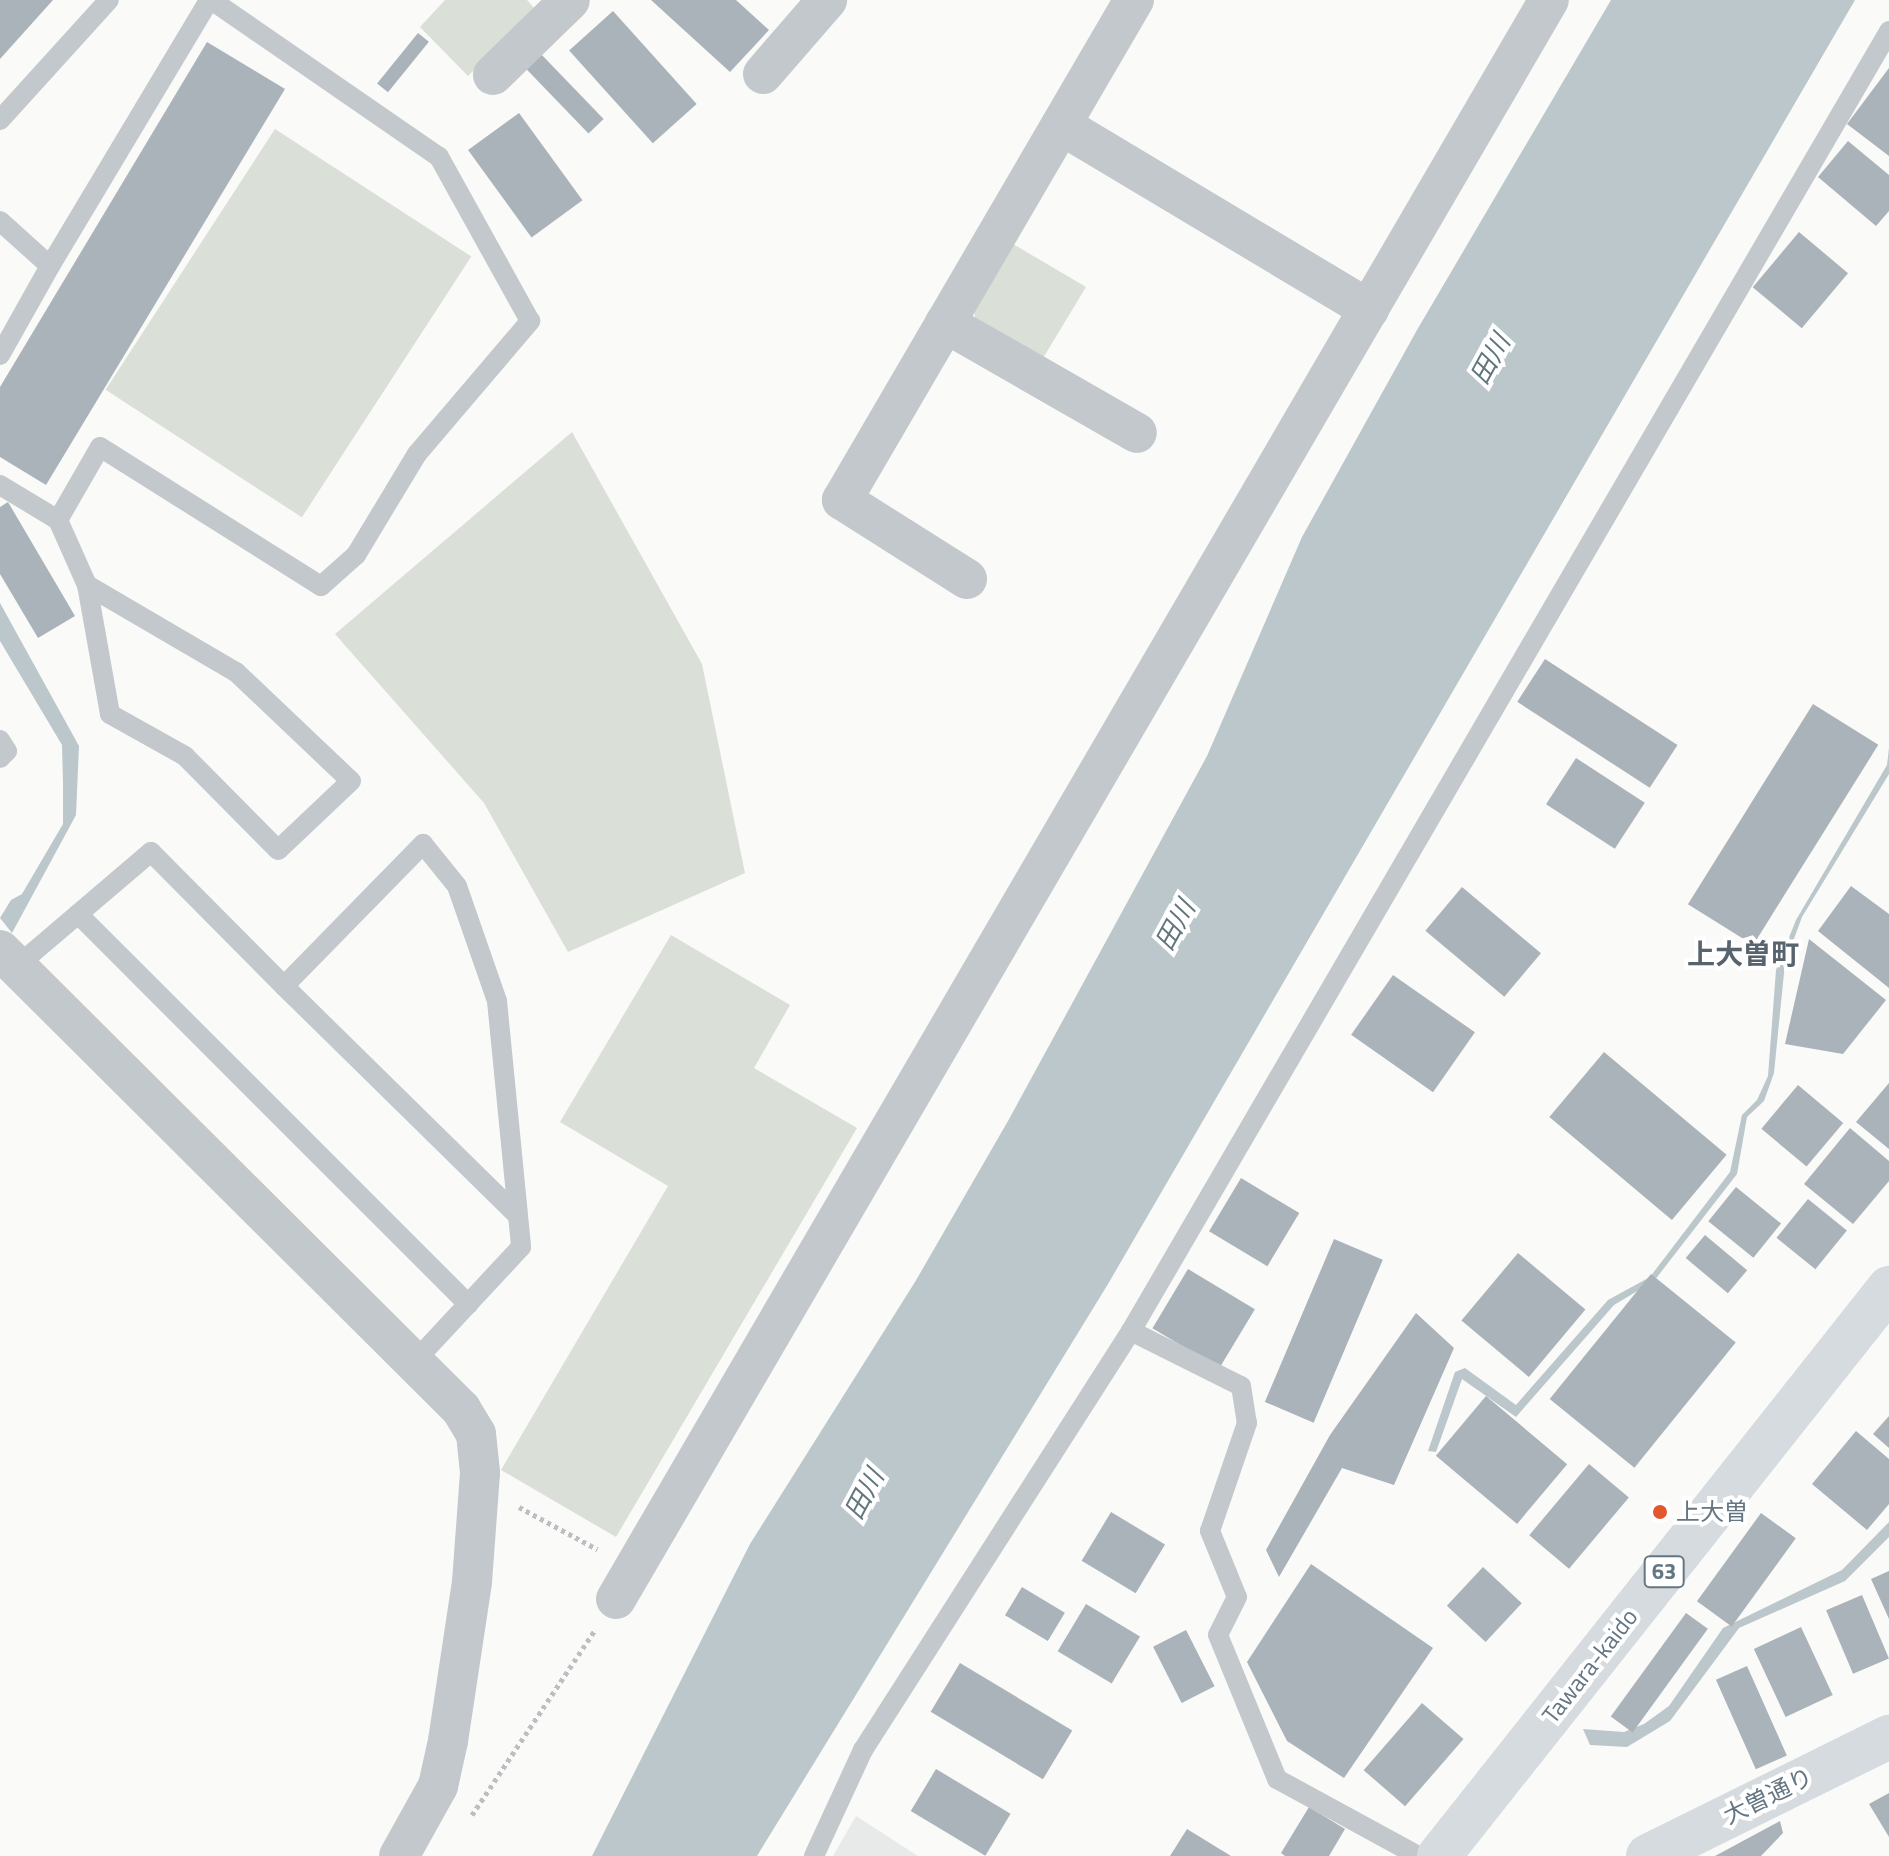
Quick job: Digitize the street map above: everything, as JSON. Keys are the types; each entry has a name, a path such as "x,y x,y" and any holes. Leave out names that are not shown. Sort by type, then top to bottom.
{"main road":[{"name":"Tawara-kaido","path":"1439,1856 1889,1288"},
{"name":"大曽通り","path":"1648,1856 1889,1737"}],"street":[{"path":"493,75 570,0"},
{"path":"763,74 827,0"},
{"path":"967,579 842,500 1134,0"},
{"path":"616,1599 1549,0"},
{"path":"1061,125 1369,309"},
{"path":"945,323 1137,433"},
{"path":"6,966 414,1362 461,1409 476,1434 477,1512 445,1756 438,1786 399,1856"}],"lane":[{"path":"0,120 109,0"},
{"path":"0,355 210,0 439,157 530,321 417,454 356,555 321,586 100,447 58,520"},
{"path":"814,1856 863,1750 1131,1331 1889,31"},
{"path":"0,221 50,266"},
{"path":"0,485 58,520 87,585 110,714 185,756 278,850 351,781 236,672 87,585"},
{"path":"0,740 7,751 0,758"},
{"path":"284,986 423,844 457,886 497,1001 521,1247 414,1362"},
{"path":"6,966 78,914 151,852 518,1216"},
{"path":"78,914 468,1304"},
{"path":"1131,1331 1241,1386 1247,1423 1210,1531 1237,1597 1218,1635 1277,1779 1418,1856"}],"path":[{"path":"477,1512 524,1507 600,1551"},
{"path":"466,1825 616,1599"}],"shaded area":[{"path":"445,0 527,0 535,9 468,76 420,27"},
{"path":"275,129 471,256 302,517 106,390"},
{"path":"1013,244 1086,287 1040,363 977,325 974,312"},
{"path":"572,432 702,664 745,873 568,952 484,803 335,634"},
{"path":"671,935 790,1005 754,1068 857,1128 616,1537 501,1470 668,1186 560,1122"},
{"path":"856,1816 918,1856 833,1856"}],"water":[{"name":"田川","path":"1611,0 1855,0 1108,1284 757,1856 592,1856 750,1544 915,1282 1008,1121 1207,756 1302,537 1417,330"},
{"path":"0,603 79,746 76,815 12,933 0,918 11,900 22,894 63,824 62,745 0,641"},
{"path":"1889,748 1889,774 1802,917 1785,963 1774,1073 1764,1101 1747,1117 1737,1174 1654,1281 1614,1305 1516,1417 1462,1379 1436,1452 1428,1451 1455,1372 1465,1368 1516,1405 1608,1300 1650,1277 1730,1172 1742,1115 1757,1100 1768,1076 1776,970 1796,920 1887,765"},
{"path":"1889,1522 1889,1537 1845,1581 1739,1628 1670,1721 1627,1747 1590,1745 1583,1729 1624,1732 1644,1724 1669,1706 1723,1628 1842,1570"}],"building":[{"path":"0,0 53,0 0,59"},
{"path":"651,0 736,0 769,30 730,72"},
{"path":"613,11 697,104 653,143 569,50"},
{"path":"418,33 429,42 388,92 377,84"},
{"path":"207,42 285,89 46,485 0,457 0,387"},
{"path":"539,52 604,119 588,133 524,67"},
{"path":"1889,68 1889,156 1847,124"},
{"path":"519,113 582,200 532,237 468,150"},
{"path":"1848,141 1889,175 1889,211 1876,226 1818,177"},
{"path":"1799,232 1848,273 1802,328 1753,287"},
{"path":"8,502 75,616 38,638 0,574 0,507"},
{"path":"1545,659 1678,745 1650,788 1517,702"},
{"path":"1813,704 1878,745 1753,945 1688,904"},
{"path":"1576,758 1645,803 1615,849 1546,804"},
{"path":"1851,886 1889,914 1889,988 1818,931"},
{"path":"1462,887 1541,953 1504,997 1425,931"},
{"path":"1809,939 1886,1000 1843,1054 1785,1044"},
{"path":"1393,975 1475,1032 1433,1092 1351,1035"},
{"path":"1604,1052 1727,1155 1672,1220 1549,1117"},
{"path":"1889,1083 1889,1149 1856,1122"},
{"path":"1798,1085 1843,1123 1807,1167 1761,1129"},
{"path":"1850,1128 1889,1161 1889,1181 1853,1224 1804,1184"},
{"path":"1241,1178 1299,1213 1267,1266 1209,1231"},
{"path":"1736,1187 1781,1224 1753,1258 1708,1221"},
{"path":"1808,1199 1847,1230 1815,1269 1777,1238"},
{"path":"1705,1235 1747,1270 1728,1293 1686,1258"},
{"path":"1334,1239 1383,1260 1314,1423 1265,1402"},
{"path":"1518,1253 1585,1310 1529,1377 1461,1320"},
{"path":"1188,1269 1255,1309 1219,1368 1152,1328"},
{"path":"1651,1274 1736,1343 1634,1468 1550,1399"},
{"path":"1416,1313 1454,1348 1394,1485 1342,1468 1279,1577 1266,1550 1330,1435"},
{"path":"1486,1396 1567,1464 1517,1524 1436,1456"},
{"path":"1889,1416 1889,1448 1873,1434"},
{"path":"1856,1431 1889,1459 1889,1504 1867,1530 1812,1484"},
{"path":"1589,1464 1629,1497 1569,1569 1529,1535"},
{"path":"1111,1512 1165,1544 1136,1593 1082,1561"},
{"path":"1761,1513 1796,1538 1732,1626 1697,1601"},
{"path":"1311,1564 1433,1648 1344,1778 1287,1741 1247,1662"},
{"path":"1483,1567 1522,1603 1486,1642 1447,1606"},
{"path":"1889,1571 1889,1619 1871,1579"},
{"path":"1022,1587 1065,1613 1048,1641 1005,1615"},
{"path":"1862,1595 1889,1659 1853,1674 1826,1610"},
{"path":"1086,1604 1140,1636 1112,1684 1058,1651"},
{"path":"1686,1613 1708,1629 1633,1732 1611,1717"},
{"path":"1801,1627 1833,1695 1786,1717 1754,1649"},
{"path":"1186,1630 1215,1686 1182,1703 1153,1647"},
{"path":"960,1663 1072,1730 1043,1779 931,1712"},
{"path":"1747,1666 1787,1756 1756,1769 1716,1680"},
{"path":"1422,1703 1464,1739 1405,1806 1364,1770"},
{"path":"936,1769 1011,1814 985,1856 911,1811"},
{"path":"1889,1793 1889,1837 1869,1804"},
{"path":"1309,1807 1345,1829 1329,1856 1285,1856 1281,1853"},
{"path":"1780,1821 1783,1833 1761,1856 1715,1856"},
{"path":"1187,1829 1231,1856 1170,1856"}],"place":[{"name":"上大曽","path":"1660,1512"}],"district":[{"name":"上大曽町","path":"1743,954"}]}
